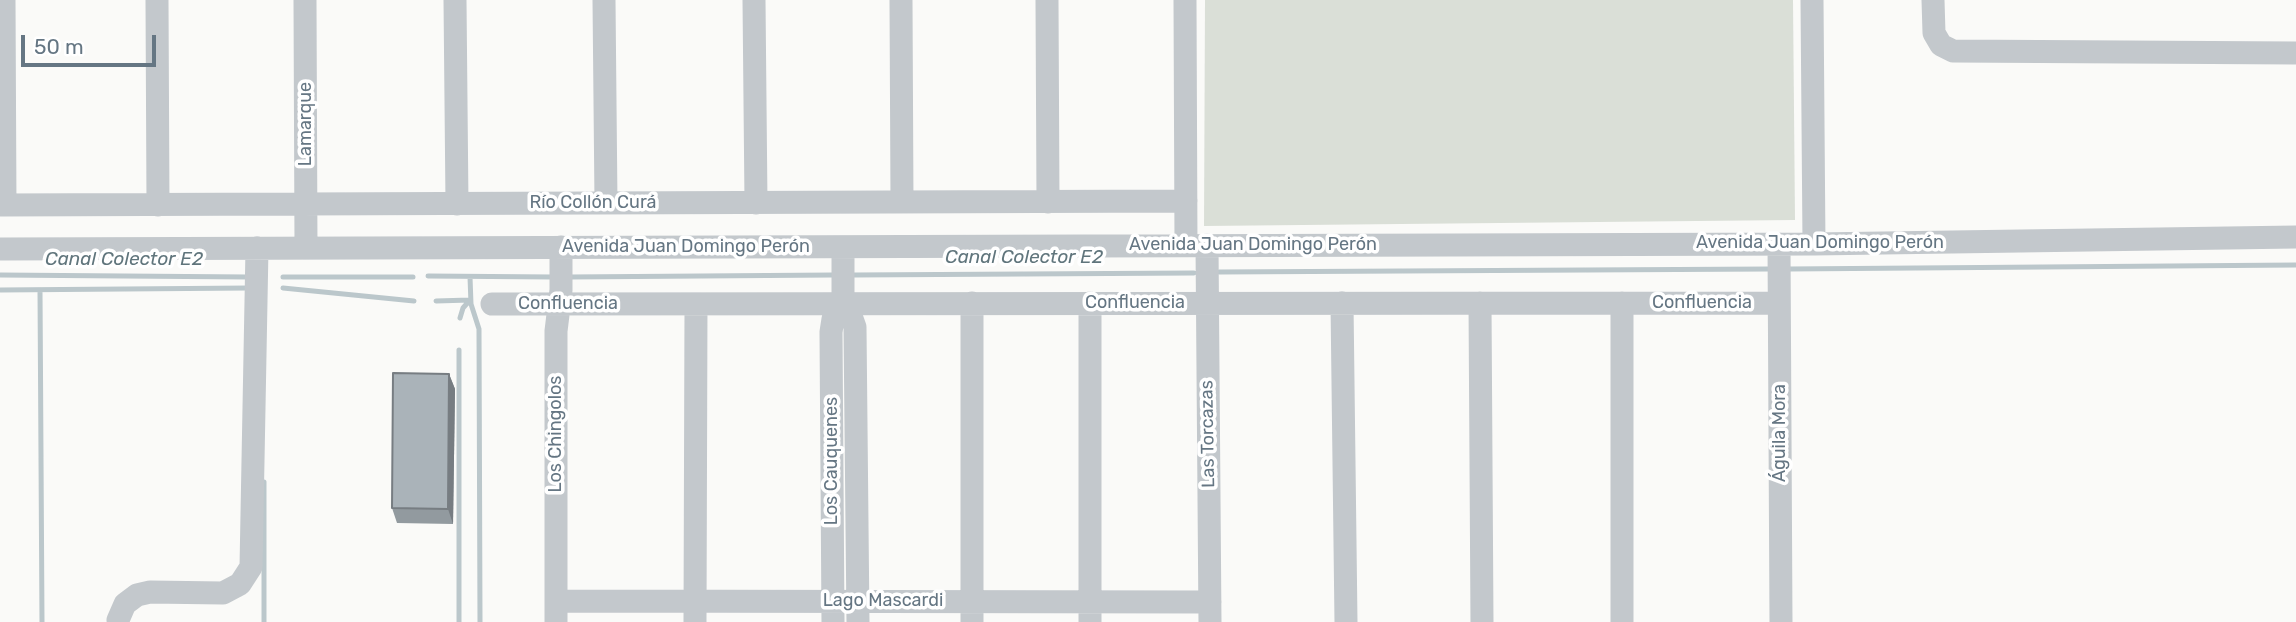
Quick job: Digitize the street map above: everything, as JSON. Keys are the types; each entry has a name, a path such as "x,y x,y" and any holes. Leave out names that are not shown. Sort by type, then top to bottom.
{"street":[{"path":"3,205 4,0"},
{"path":"157,0 158,205"},
{"name":"Lamarque","path":"305,0 306,248"},
{"path":"455,0 457,204"},
{"path":"604,0 606,203"},
{"path":"754,0 755,203"},
{"path":"901,0 902,202"},
{"path":"1047,0 1048,202"},
{"name":"Las Torcazas","path":"1185,0 1186,201 1207,303 1210,612"},
{"path":"1812,0 1814,244"},
{"path":"1933,0 1937,39 1953,51 2296,53"},
{"name":"Río Collón Curá","path":"3,205 1186,201"},
{"name":"Avenida Juan Domingo Perón","path":"0,249 1814,244 2296,237"},
{"name":"Águila Mora","path":"1779,244 1781,622"},
{"name":"Los Chingolos","path":"556,611 556,331 561,247"},
{"name":"Los Cauquenes","path":"844,247 844,303 855,327 858,612"},
{"path":"118,620 125,604 137,595 150,592 223,593 240,584 251,567 257,248"},
{"name":"Los Cauquenes","path":"833,612 831,332 833,319 844,303"},
{"path":"972,303 972,612"},
{"path":"1090,303 1090,612"},
{"path":"1342,303 1346,622"},
{"path":"1480,303 1482,622"},
{"path":"1622,303 1622,622"},
{"name":"Confluencia","path":"492,304 1779,303"},
{"path":"696,304 696,611"},
{"name":"Lago Mascardi","path":"556,611 1210,612"}],"shaded area":[{"path":"1205,0 1793,0 1795,220 1204,226"}],"building":[{"path":"393,373 449,374 448,509 392,508"}],"waterway":[{"path":"1789,269 2296,265"},
{"path":"1219,272 1769,269"},
{"name":"Canal Colector E2","path":"854,275 1194,273"},
{"name":"Canal Colector E2","path":"0,275 248,277"},
{"name":"Canal Colector E2","path":"569,277 833,275"},
{"name":"Canal Colector E2","path":"428,276 553,277"},
{"name":"Canal Colector E2","path":"283,277 413,277"},
{"path":"470,277 471,304 479,329 480,622"},
{"path":"0,290 249,288"},
{"path":"283,288 414,301"},
{"path":"40,290 42,622"},
{"path":"436,301 470,300"},
{"path":"460,318 463,308 470,300"},
{"path":"459,350 459,622"},
{"path":"264,482 264,622"}]}
